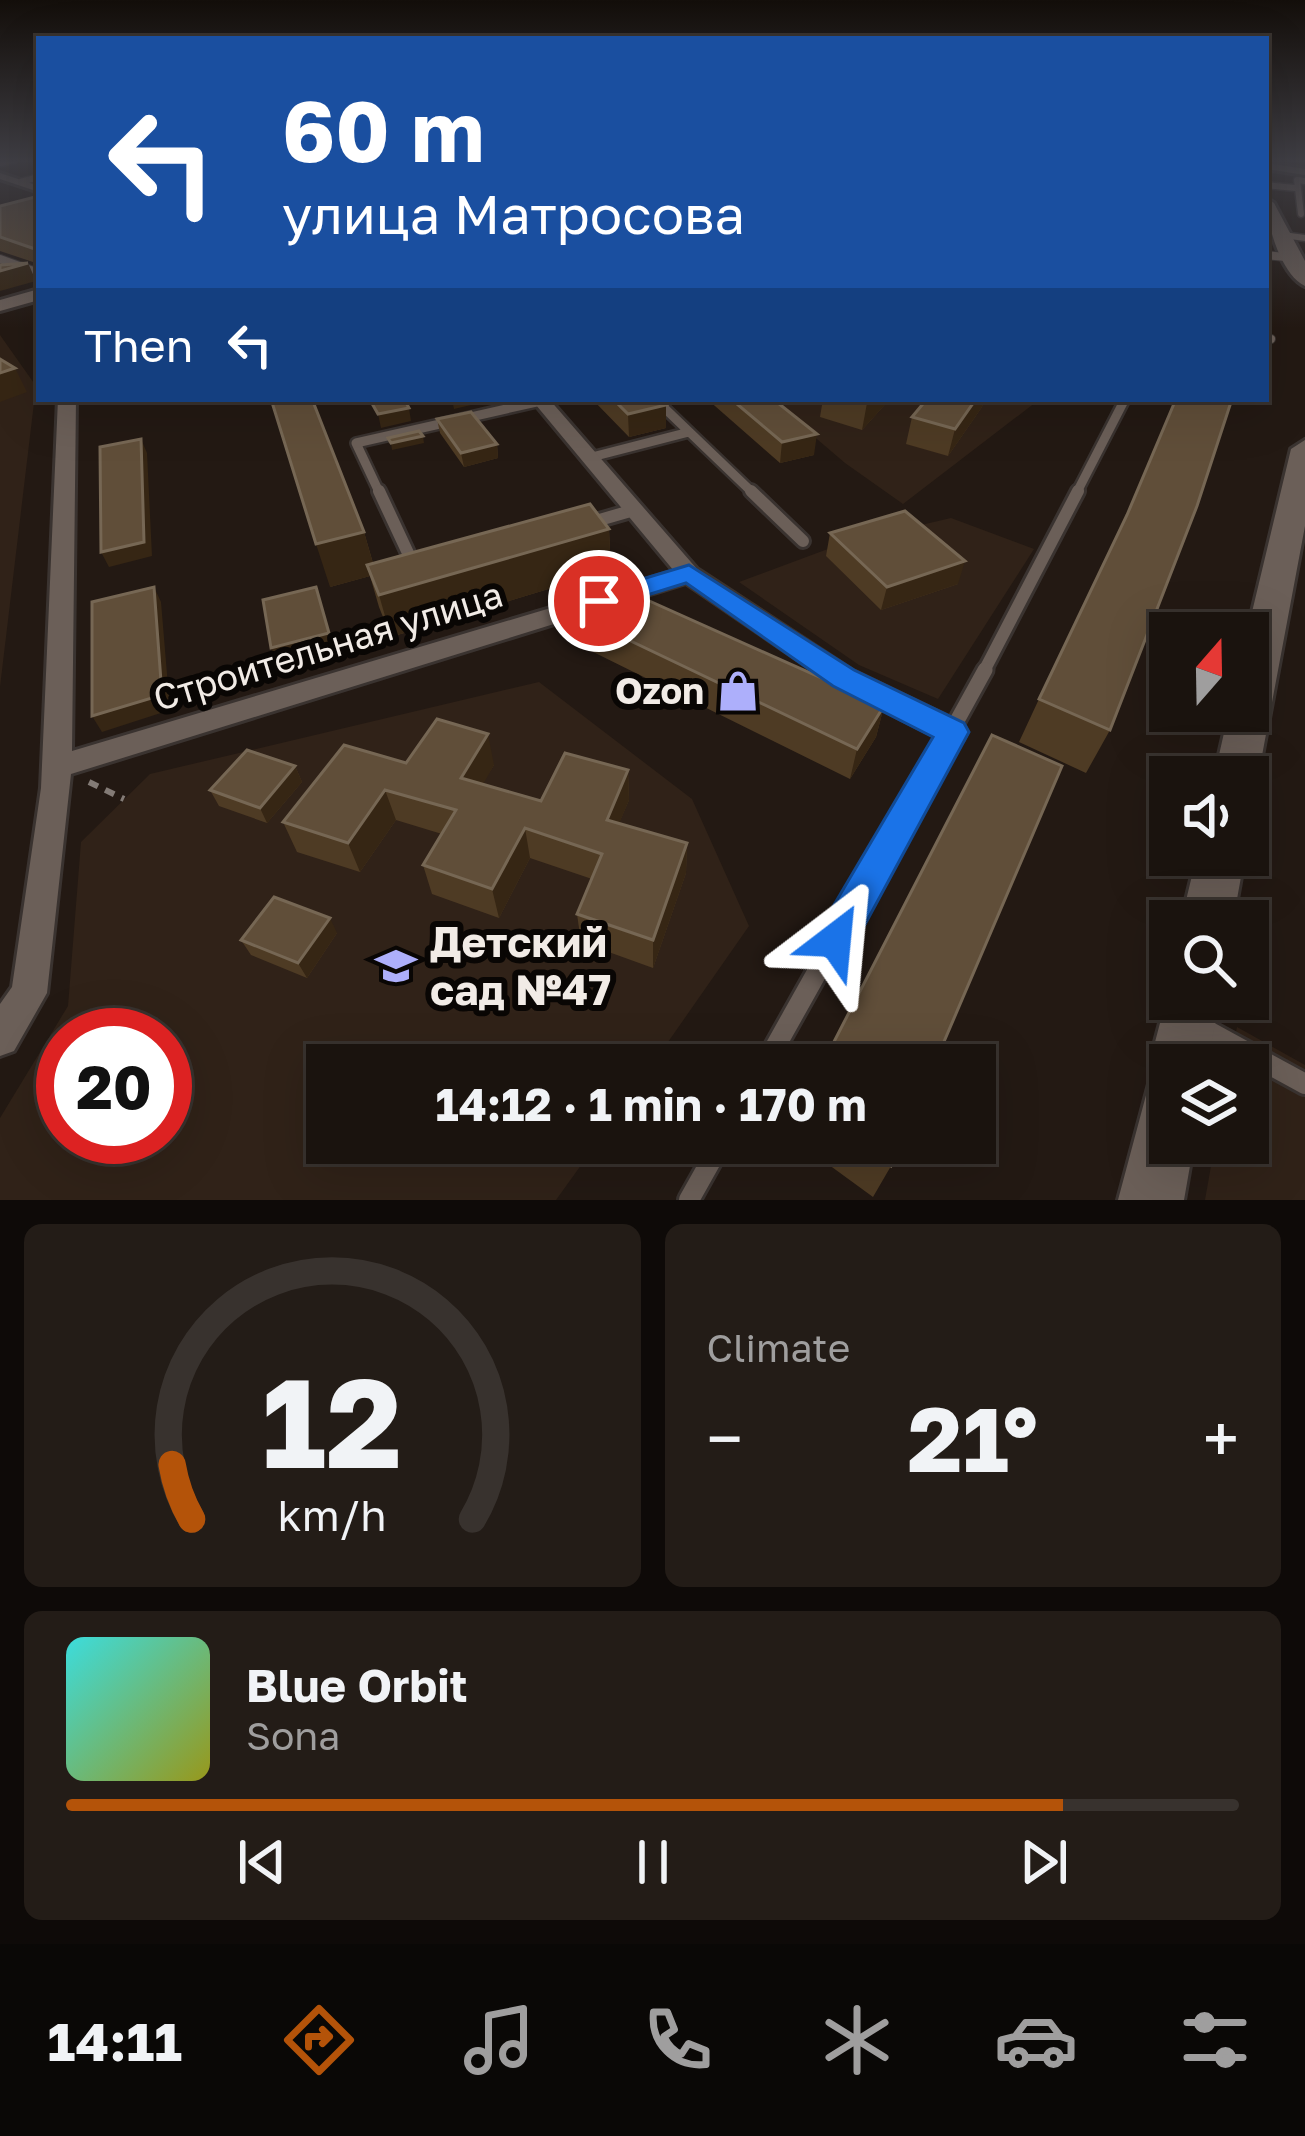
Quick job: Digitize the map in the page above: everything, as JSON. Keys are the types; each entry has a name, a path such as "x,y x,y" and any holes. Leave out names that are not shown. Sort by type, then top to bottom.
{"main road":[{"path":"1273,216 1305,280"},
{"path":"1240,756 1305,451"},
{"path":"1151,1200 1158,1164"}],"street":[{"path":"0,306 36,298"},
{"path":"0,1037 29,993 56,767 70,402"},
{"path":"542,402 689,574 844,678 952,732"},
{"name":"Строительная улица","path":"56,767 689,574"}],"lane":[{"path":"1283,236 1305,238"},
{"path":"1269,255 1295,258"},
{"path":"0,259 36,272"},
{"path":"14,272 29,268"},
{"path":"439,566 417,572 356,443 531,402"},
{"path":"658,402 803,541"},
{"path":"777,1044 952,732 1122,402"},
{"path":"588,458 689,432"},
{"path":"569,529 634,511"},
{"path":"1186,1028 1305,1084"},
{"path":"689,1200 709,1164"}],"shaded area":[{"path":"0,335 36,386 0,687"},
{"path":"774,402 1036,402 903,504 845,463"},
{"path":"951,518 1034,549 938,699 859,665 739,582 844,543"},
{"name":"Детский сад №47","path":"539,682 692,799 749,926 667,1044 306,1044 306,1164 582,1164 556,1200 0,1200 0,1118 36,1059 36,1164 192,1164 192,1008 67,1008 81,842 150,774"},
{"path":"1237,1027 1267,1044 1234,1044"},
{"path":"1269,1045 1305,1065 1305,1200 1205,1200 1211,1164 1269,1164"}],"building":[{"path":"0,216 36,216 36,255 35,249 0,237"},
{"path":"0,359 15,368 0,373"},
{"path":"272,402 313,402 364,532 316,544"},
{"path":"371,402 406,402 409,408 378,414"},
{"path":"616,402 666,405 628,414"},
{"path":"735,402 777,402 817,434 782,442"},
{"path":"924,402 974,402 955,429 912,417"},
{"path":"1175,402 1231,402 1156,612 1149,612 1149,630 1110,730 1039,699"},
{"path":"471,412 497,444 461,453 437,419"},
{"path":"419,431 423,436 391,443 388,438"},
{"path":"141,439 144,542 101,552 100,447"},
{"path":"590,504 609,529 379,595 367,565"},
{"path":"905,511 965,561 887,587 830,533"},
{"path":"607,582 884,706 857,749 570,612"},
{"path":"154,587 162,695 92,716 92,602"},
{"path":"316,587 329,633 271,648 263,600"},
{"path":"437,719 488,734 461,778 541,801 565,753 628,770 607,820 687,843 653,940 577,914 602,854 525,828 492,889 423,865 456,810 385,790 348,843 283,822 344,745 406,763"},
{"path":"992,735 1062,766 943,1044 833,1044"},
{"path":"247,750 295,766 260,808 210,790"},
{"path":"274,897 330,918 298,963 241,940"}],"place":[{"name":"Ozon","path":"738,691"},
{"name":"Детский сад №47","path":"396,966"}],"route":[{"path":"599,601 689,574 844,678 952,732 835,940"}]}
